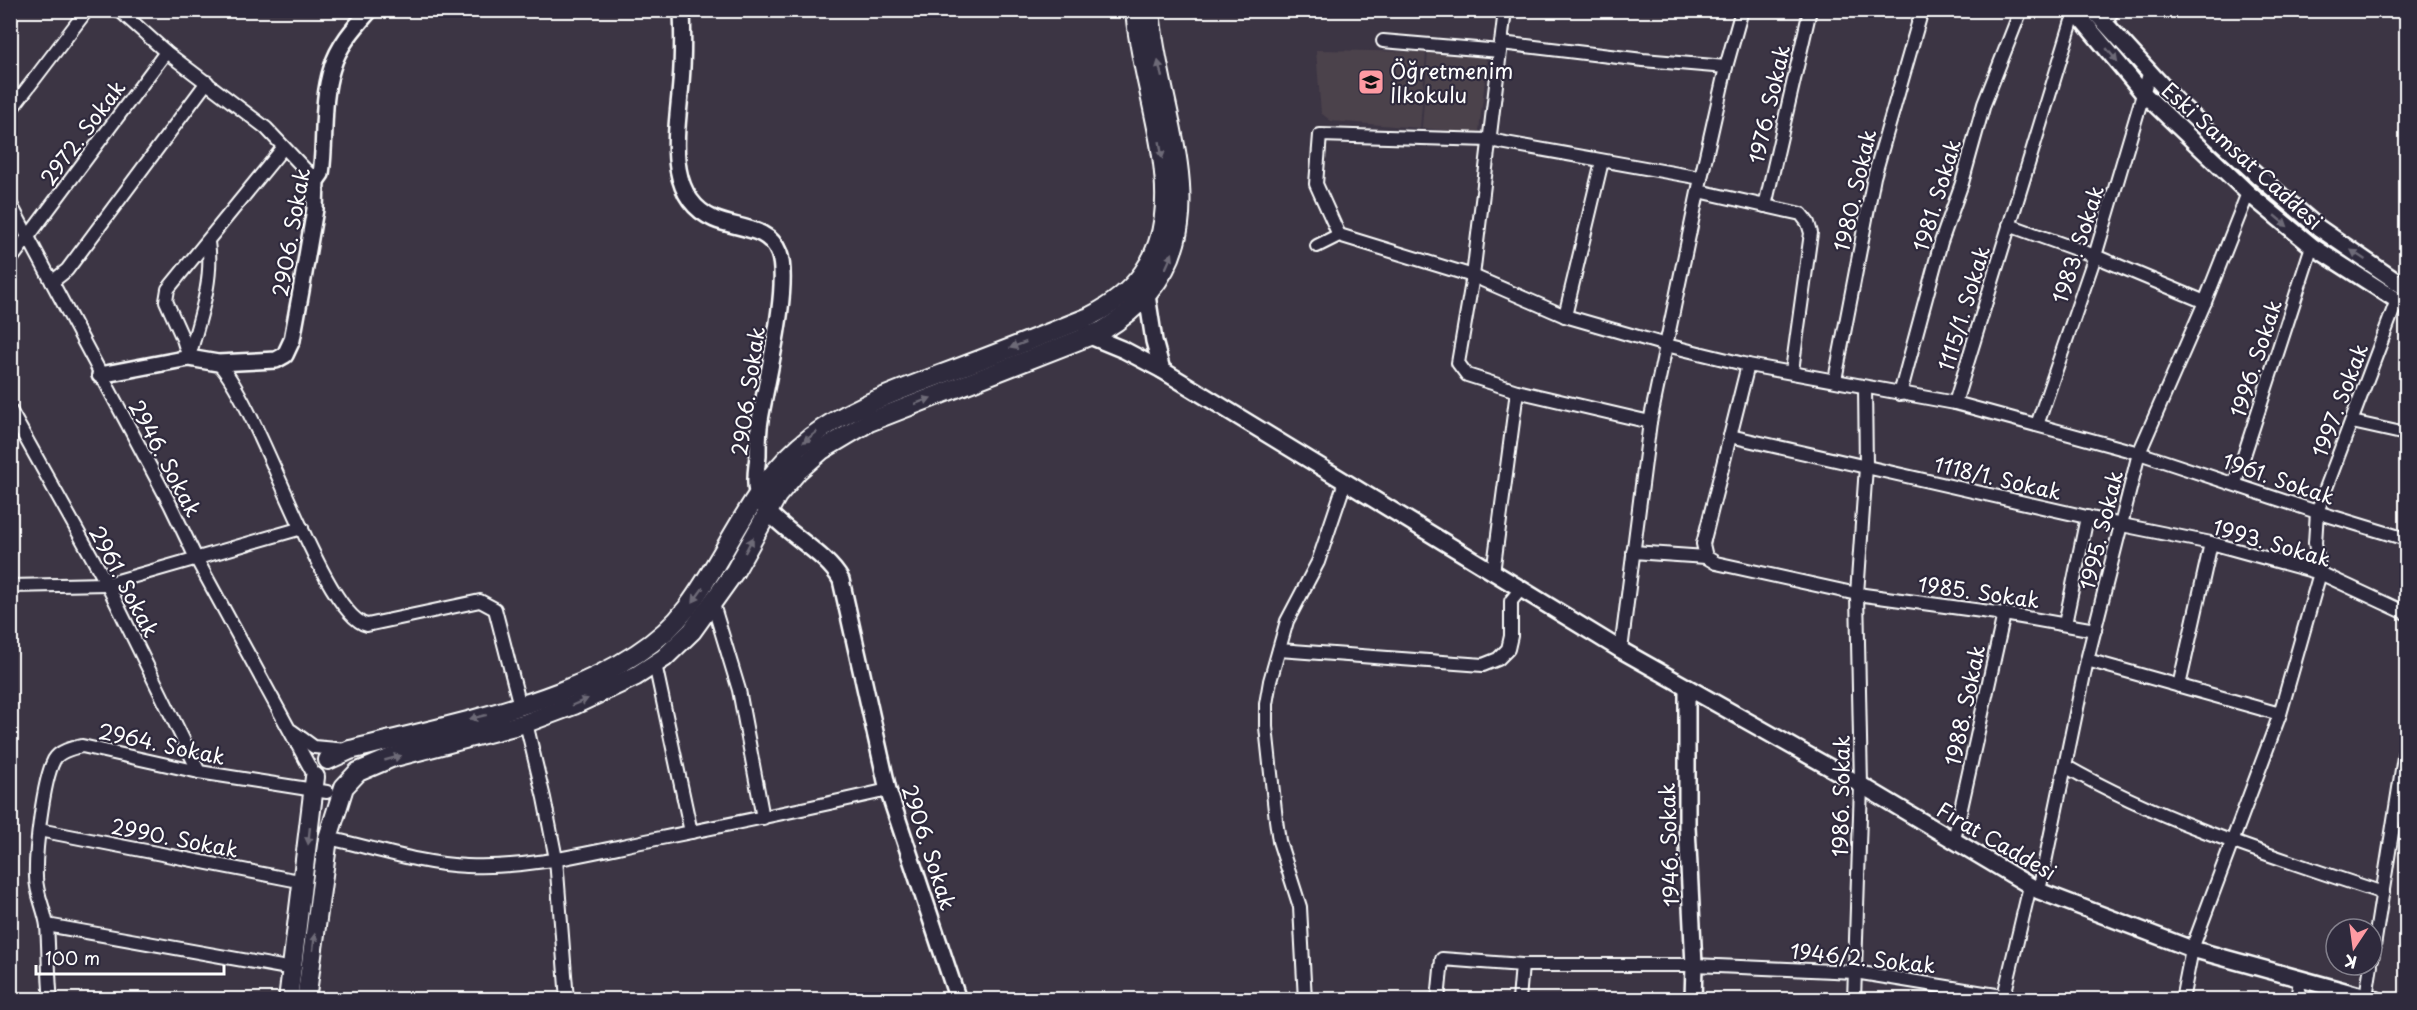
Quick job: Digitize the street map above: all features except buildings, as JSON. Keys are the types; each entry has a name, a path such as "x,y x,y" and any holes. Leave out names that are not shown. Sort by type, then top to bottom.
{"main road":[{"path":"1081,330 1133,284 1154,251 1164,218 1166,183 1154,109 1137,32 1135,10"},
{"path":"306,999 328,837 325,787 318,766 350,750 523,715 618,666 640,653 664,634 704,587 757,493 779,465 819,431 1081,330 1117,322 1147,295 1171,257 1181,201 1181,182 1169,106 1151,29 1150,10"},
{"path":"325,787 381,762 621,684 655,664 688,635 713,604 735,571 768,510 787,483 864,414"},
{"path":"325,787 348,779 346,768 337,760 328,760"},
{"path":"288,999 304,882 325,787"}],"street":[{"path":"10,111 87,10"},
{"path":"119,10 166,52 266,128 316,181"},
{"name":"2906. Sokak","path":"100,375 189,358 218,363 276,360 285,355 292,340 315,210 316,181 321,174 325,111 332,66 351,31 370,10"},
{"name":"2906. Sokak","path":"682,10 681,81 676,154 681,179 695,206 704,213 724,223 767,235 776,247 782,267 779,311 759,423 757,493 768,510 831,566 841,580 888,790 958,999"},
{"path":"1505,10 1473,276 1458,363 1467,375 1517,391 1650,422"},
{"path":"1621,650 1650,422 1726,67 1742,10"},
{"name":"1976. Sokak","path":"1765,206 1810,10"},
{"name":"1980. Sokak","path":"1836,380 1875,177 1922,10"},
{"name":"1981. Sokak","path":"1900,394 1941,242 1962,183 1984,104 2022,10"},
{"name":"Eski Samsat Caddesi","path":"2093,10 2109,16 2150,74 2257,175 2403,298"},
{"name":"Eski Samsat Caddesi","path":"2074,11 2143,93 2248,194 2312,246 2403,298"},
{"name":"1115/1. Sokak","path":"1955,403 2074,11"},
{"path":"1383,41 1501,47 1726,67"},
{"name":"2972. Sokak","path":"10,261 166,52"},
{"name":"1983. Sokak","path":"2037,425 2096,256 2150,74"},
{"path":"52,282 67,270 207,81"},
{"path":"1317,246 1339,235 1316,184 1320,135 1489,140 1602,161 1700,185 1765,206 1801,214 1808,223 1811,233 1791,371"},
{"path":"189,358 165,297 168,289 283,147"},
{"path":"1565,316 1602,161"},
{"name":"1995. Sokak","path":"2004,997 2065,766 2087,660 2139,453 2205,302 2248,194"},
{"name":"2946. Sokak","path":"10,203 170,504 196,558 291,731 298,749 325,787"},
{"path":"2009,225 2096,256 2205,302"},
{"name":"1961. Sokak","path":"1339,235 1473,276 1565,316 1666,345 1748,365 1791,371 1955,403 2139,453 2235,483 2317,513 2406,539"},
{"path":"189,358 207,286 210,257 208,242"},
{"name":"1996. Sokak","path":"2235,483 2312,246"},
{"path":"1147,295 1154,340 1162,370"},
{"name":"1997. Sokak","path":"2320,573 2315,543 2317,513 2403,298"},
{"name":"Fırat Caddesi","path":"1081,330 1162,370 1520,590 1687,688 1861,785 2034,889 2192,949 2371,998"},
{"path":"218,363 226,371 242,401 319,565 348,613 360,624 375,625 480,601 495,609 544,798 556,860 567,999"},
{"path":"1706,556 1703,544 1748,365"},
{"name":"1986. Sokak","path":"1854,999 1861,785 1857,594 1866,468 1865,387"},
{"path":"1493,573 1517,391"},
{"name":"2961. Sokak","path":"10,410 107,584 199,772"},
{"path":"2352,422 2406,434"},
{"name":"1118/1. Sokak","path":"1730,436 2122,525"},
{"path":"1305,999 1300,907 1279,841 1272,801 1266,727 1268,693 1287,621 1318,562 1345,482"},
{"path":"2065,624 2087,518"},
{"name":"1993. Sokak","path":"2122,525 2211,543 2320,573 2406,613"},
{"path":"10,586 107,584 302,528"},
{"path":"2179,686 2211,543"},
{"name":"1985. Sokak","path":"1634,552 1706,556 1716,563 1857,594 2004,614 2095,630"},
{"path":"2182,999 2192,949 2280,714 2320,573"},
{"path":"1279,650 1483,665 1498,659 1508,649 1511,636 1511,602 1520,590"},
{"path":"713,604 739,690 763,818"},
{"name":"1988. Sokak","path":"1954,840 2004,614"},
{"path":"2087,660 2280,714"},
{"path":"655,664 691,832"},
{"name":"1946. Sokak","path":"1687,688 1687,827 1694,965 1693,999"},
{"path":"291,731 328,760"},
{"path":"2379,917 2401,819 2406,744"},
{"name":"2964. Sokak","path":"51,999 47,970 47,925 35,879 44,795 54,760 59,754 73,747 82,746 199,772 325,787"},
{"path":"314,747 350,750"},
{"path":"2065,766 2117,793 2232,842 2383,893"},
{"path":"328,837 445,864 486,867 556,860 888,790"},
{"name":"2990. Sokak","path":"39,830 304,882"},
{"path":"47,925 293,969"},
{"name":"1946/2. Sokak","path":"1438,999 1442,958 1522,965 1694,965 1855,972 2027,999"},
{"path":"1519,999 1522,965"},
{"path":"2371,977 2371,998"},
{"path":"2297,999 2300,980"}],"shaded area":[{"name":"Öğretmenim İlkokulu","path":"1316,50 1426,52 1420,128 1331,121 1321,113"},
{"path":"1428,52 1484,56 1487,62 1479,131 1475,133 1422,128"}],"place":[{"name":"Öğretmenim İlkokulu","path":"1371,82"}]}
